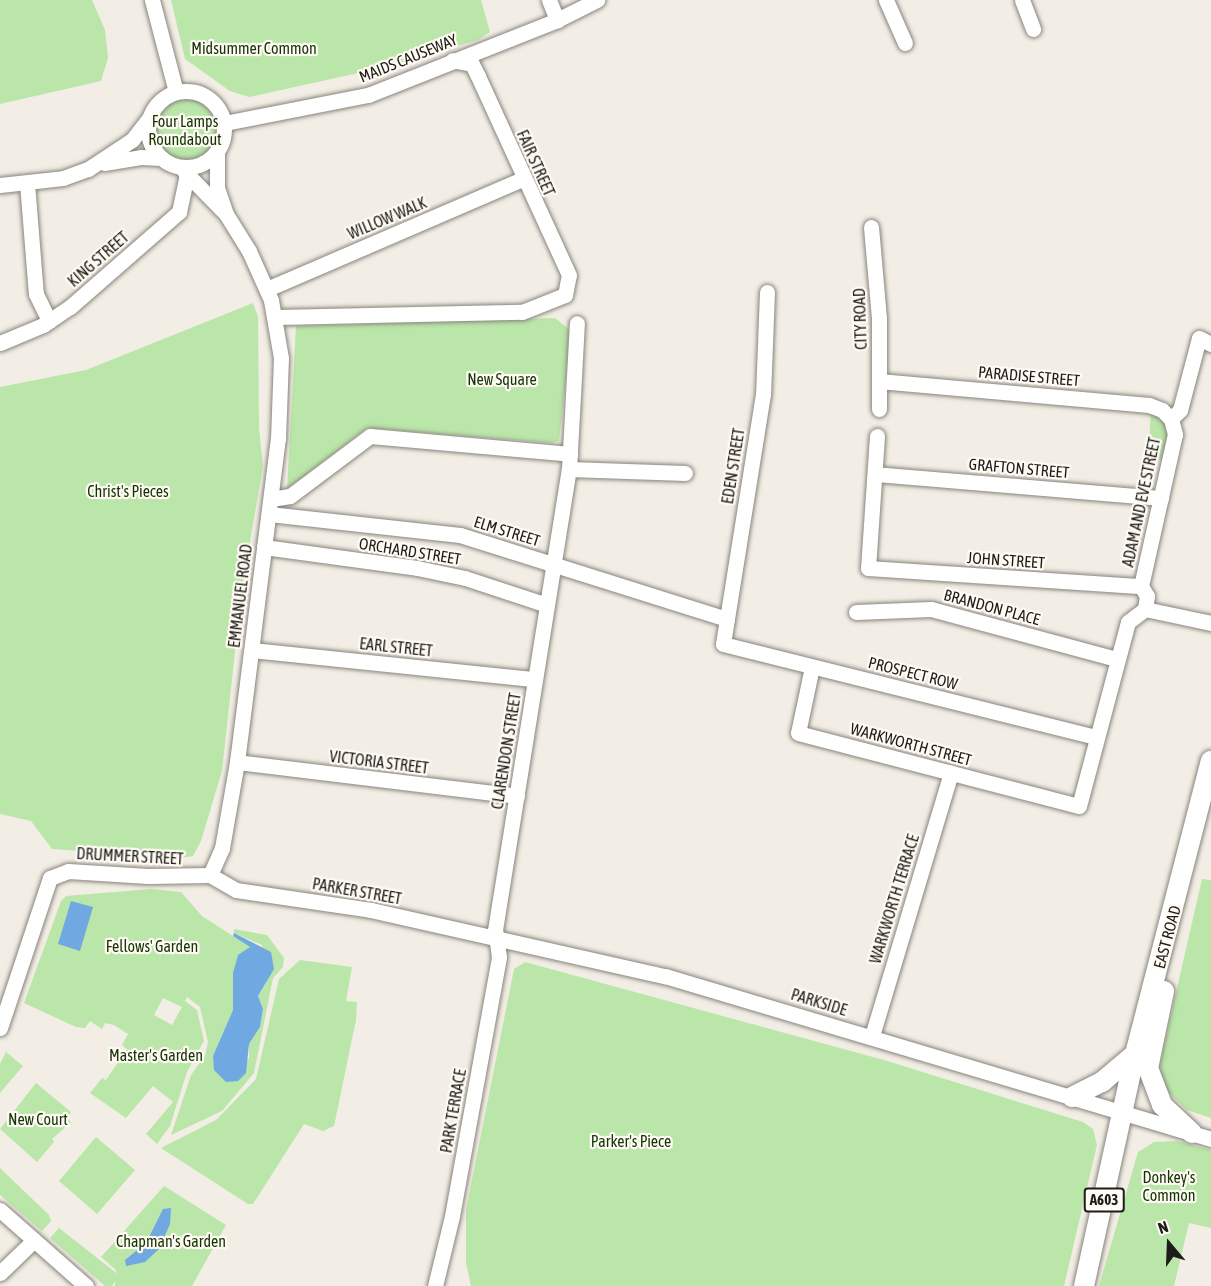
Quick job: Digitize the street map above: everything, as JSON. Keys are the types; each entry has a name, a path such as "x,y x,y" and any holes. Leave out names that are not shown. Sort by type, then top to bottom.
{"main road":[{"name":"EAST ROAD","path":"1123,1113 1135,1054 1208,789 1211,761"},
{"path":"1163,953 1164,995 1148,1068 1162,1105 1192,1133"},
{"path":"1072,1097 1102,1082 1135,1054"},
{"name":"A603","path":"1084,1286 1123,1113"}],"street":[{"path":"152,0 176,92"},
{"path":"549,0 557,20"},
{"name":"MAIDS CAUSEWAY","path":"225,123 350,100 557,20 597,0"},
{"path":"886,0 905,44"},
{"path":"1028,4 1034,29"},
{"name":"FAIR STREET","path":"276,317 522,312 565,295 569,275 472,64 452,60"},
{"path":"98,165 132,140 158,104 176,92 195,92 206,96 216,104 225,123 224,140 217,153 200,166 184,171"},
{"path":"150,115 148,138 160,159"},
{"path":"217,153 216,180 226,214"},
{"path":"0,185 63,178 98,165 141,157 160,159 184,171 226,214"},
{"name":"KING STREET","path":"0,343 49,321 179,212 184,171"},
{"name":"WILLOW WALK","path":"267,289 523,179"},
{"path":"27,183 36,294 49,321"},
{"name":"EMMANUEL ROAD","path":"210,875 222,848 237,762 270,506 281,369 276,317 267,289 249,251 226,214"},
{"name":"CITY ROAD","path":"871,227 879,409"},
{"name":"EDEN STREET","path":"723,644 763,394 767,292"},
{"path":"569,462 577,323"},
{"name":"ADAM AND EVE STREET","path":"1145,609 1147,596 1141,586 1173,451 1171,419 1180,410 1205,341"},
{"name":"PARADISE STREET","path":"879,381 1149,405 1171,419"},
{"path":"270,506 290,496 370,436 569,462 685,473"},
{"path":"875,474 877,436"},
{"name":"CLARENDON STREET","path":"500,941 495,930 555,565 569,462"},
{"name":"GRAFTON STREET","path":"875,474 1161,498"},
{"name":"JOHN STREET","path":"875,474 868,568 1141,586"},
{"name":"ELM STREET","path":"270,506 460,535 727,619"},
{"name":"ORCHARD STREET","path":"264,547 417,568 465,578 547,605"},
{"name":"BRANDON PLACE","path":"856,612 931,609 1116,659"},
{"path":"1095,737 1128,622 1145,609 1211,623"},
{"name":"PROSPECT ROW","path":"723,644 1095,737"},
{"name":"EARL STREET","path":"252,650 535,679"},
{"name":"WARKWORTH STREET","path":"812,667 798,733 1079,806 1095,737"},
{"name":"VICTORIA STREET","path":"237,762 517,796"},
{"name":"WARKWORTH TERRACE","path":"872,1036 951,773"},
{"name":"DRUMMER STREET","path":"0,1028 50,878 68,871 148,876 210,875"},
{"name":"PARKER STREET","path":"210,875 236,890 371,910 500,941"},
{"name":"PARKSIDE","path":"500,941 665,976 1211,1139"},
{"name":"PARK TERRACE","path":"435,1286 452,1216 500,941"},
{"path":"0,1210 86,1286"},
{"path":"0,1273 34,1240"}],"green space":[{"path":"0,0 92,0 105,30 108,58 101,81 0,104"},
{"name":"Midsummer Common","path":"171,0 481,0 490,32 478,40 390,66 249,97 230,91 185,59"},
{"name":"Four Lamps Roundabout","path":"185,99 197,101 207,108 214,118 216,130 214,142 207,152 197,159 185,161 173,159 163,152 156,142 154,130 156,118 163,108 173,101"},
{"name":"Christ's Pieces","path":"253,303 258,317 259,428 263,466 242,588 222,771 201,841 193,856 180,858 52,849 31,821 0,814 0,387 86,370"},
{"name":"New Square","path":"555,318 571,331 559,441 551,443 367,428 287,489 296,326"},
{"path":"1151,412 1166,421 1170,434 1166,460 1148,458"},
{"path":"1202,879 1211,880 1211,1118 1187,1110 1168,1092 1159,1067"},
{"path":"151,889 181,892 202,916 250,947 233,973 233,1010 213,1056 249,1059 249,1044 260,1027 263,1009 258,996 266,983 262,945 234,933 234,929 267,935 284,958 283,967 273,978 254,1073 222,1111 171,1135 191,1075 205,1056 208,1042 200,1007 187,997 185,1001 197,1010 204,1041 187,1072 170,1126 157,1144 146,1134 173,1102 153,1086 126,1118 90,1093 102,1078 106,1080 127,1049 122,1045 128,1034 114,1025 105,1023 102,1029 90,1021 85,1028 76,1027 24,1003 61,901 66,896","holes":["163,998 182,1007 172,1025 154,1015"]},
{"path":"300,960 352,967 346,1001 357,1002 356,1020 334,1126 323,1131 304,1124 253,1204 248,1204 161,1148 216,1120 256,1079 279,979"},
{"name":"Parker's Piece","path":"525,962 884,1060 1083,1122 1093,1129 1097,1145 1064,1286 471,1286 466,1263 466,1210 514,969"},
{"path":"6,1052 23,1066 0,1093 0,1064"},
{"name":"New Court","path":"36,1083 71,1112 67,1118 71,1122 52,1139 54,1142 37,1162 0,1129"},
{"path":"96,1137 135,1170 97,1214 59,1181"},
{"name":"Donkey's Common","path":"1177,1141 1211,1150 1211,1228 1189,1223 1174,1286 1099,1286 1138,1152 1154,1142"},
{"path":"0,1168 49,1215 51,1221 42,1231 0,1195"},
{"name":"Chapman's Garden","path":"164,1186 226,1225 192,1286 115,1286 116,1270 101,1257"},
{"path":"59,1228 115,1272 117,1279 112,1286 105,1286 50,1238"}],"water":[{"path":"71,901 93,907 80,951 58,944"},
{"path":"234,933 271,952 274,969 258,996 263,1009 260,1027 249,1044 246,1073 238,1081 226,1082 214,1070 213,1056 233,1010 233,973 238,955 250,947 233,936"},
{"path":"171,1208 170,1224 159,1249 145,1262 126,1266 125,1260 146,1243 163,1209"}],"park label":[{"name":"Fellows' Garden","path":"152,946"},
{"name":"Master's Garden","path":"156,1055"}]}
